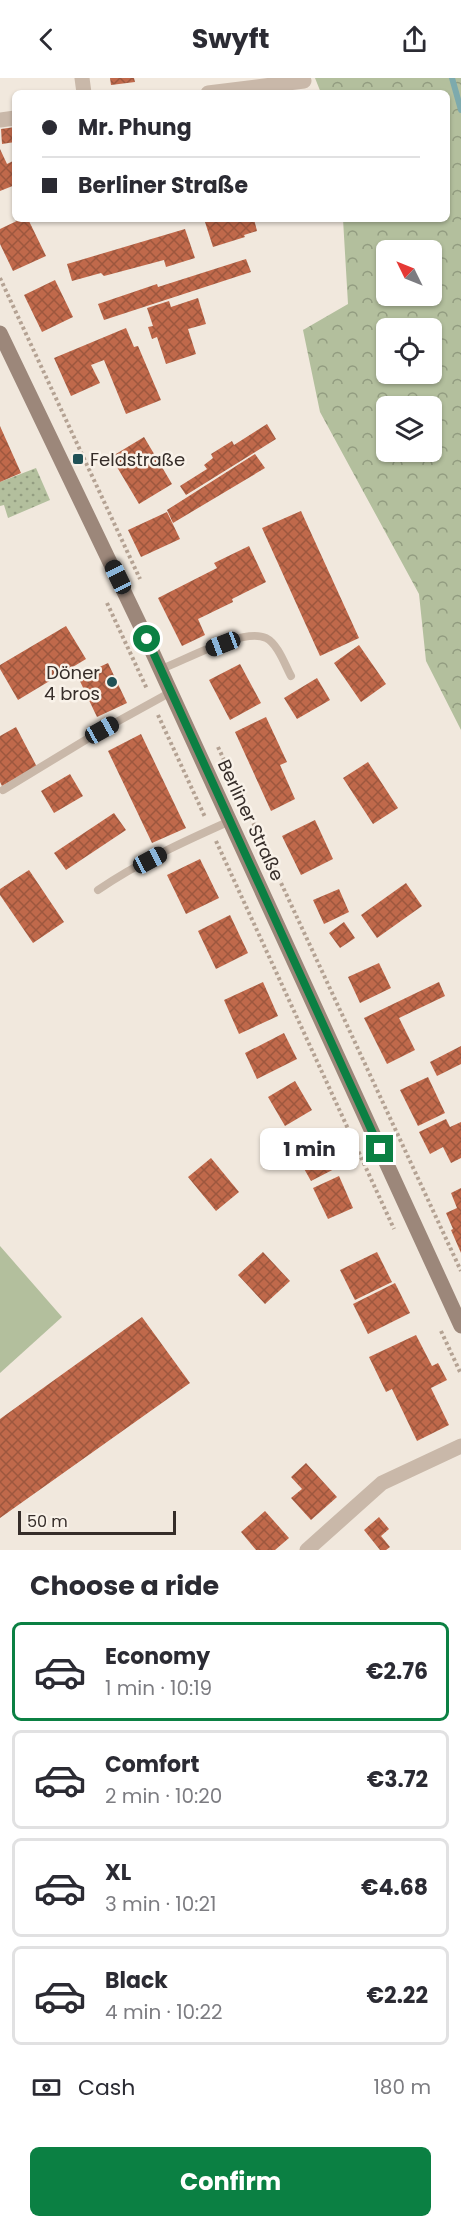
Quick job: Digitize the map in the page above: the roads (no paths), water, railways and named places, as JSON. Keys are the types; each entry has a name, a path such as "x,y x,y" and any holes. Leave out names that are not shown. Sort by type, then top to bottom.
{"street":[{"path":"232,90 304,81"},
{"name":"Berliner Straße","path":"0,333 161,669 459,1316"},
{"path":"307,1550 382,1483 461,1446"}],"lane":[{"path":"161,669 237,639 260,636 272,643 291,676"},
{"path":"3,790 102,730 171,692"},
{"path":"98,890 115,878 184,841 230,821"}],"waterway":[{"path":"452,78 461,110"}],"place":[{"name":"Feldstraße","path":"78,459"},
{"name":"Döner 4 bros","path":"112,682"}]}
